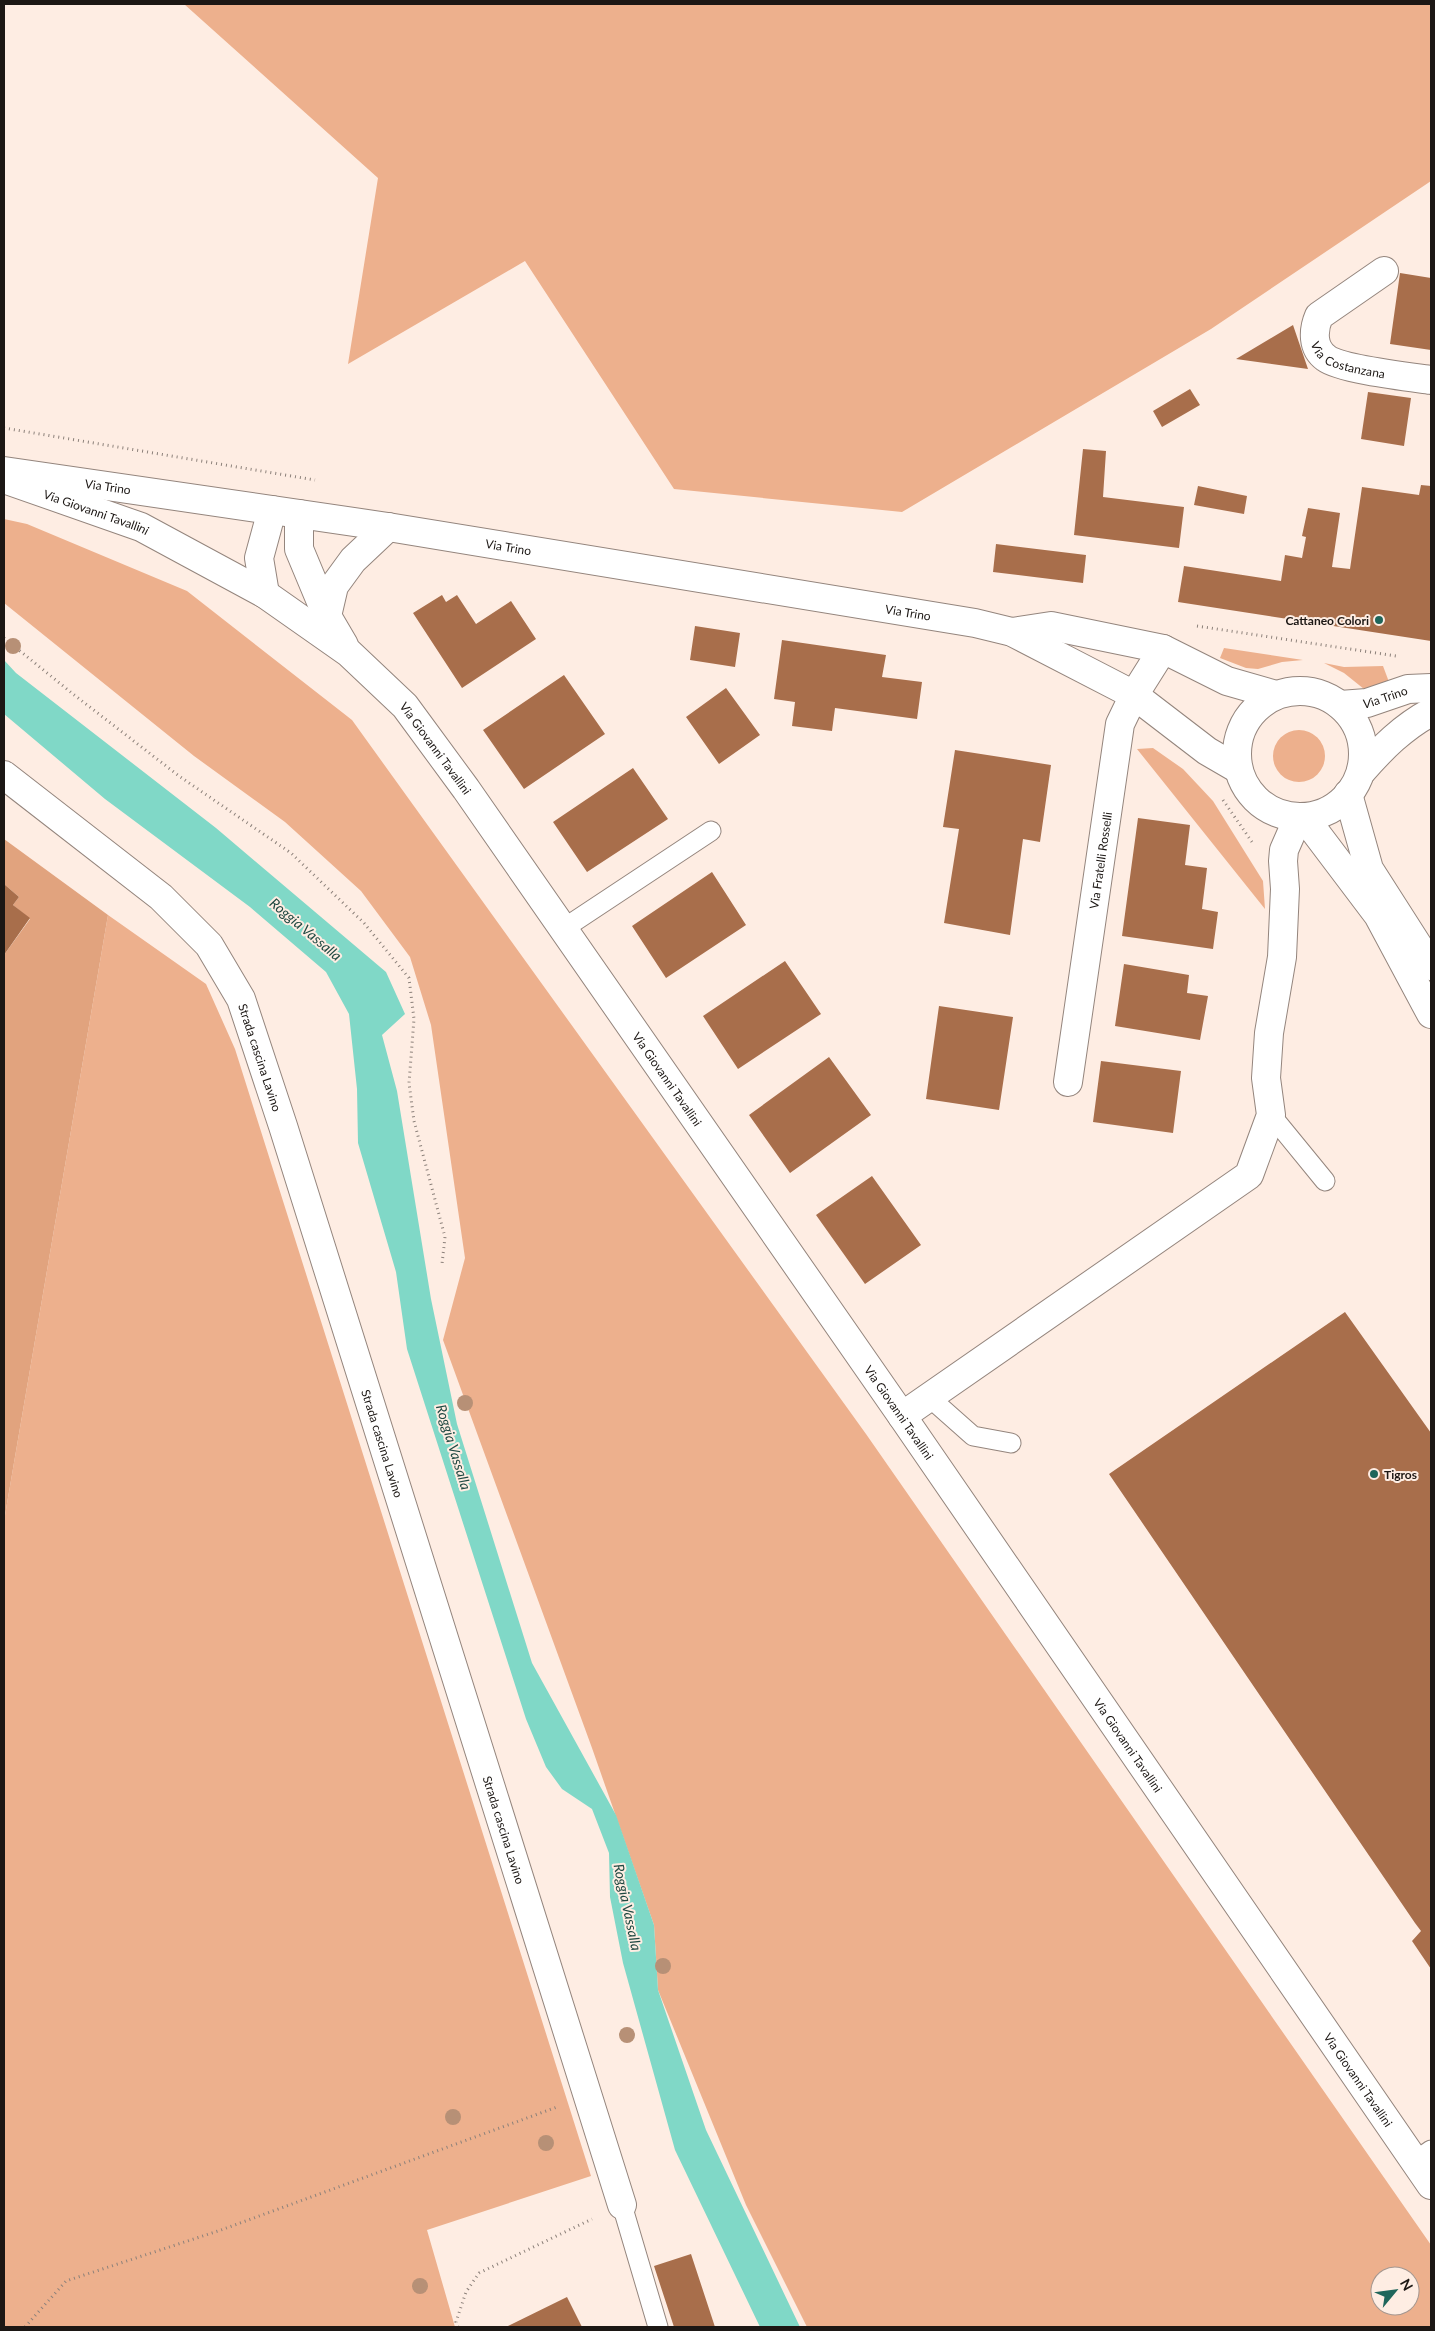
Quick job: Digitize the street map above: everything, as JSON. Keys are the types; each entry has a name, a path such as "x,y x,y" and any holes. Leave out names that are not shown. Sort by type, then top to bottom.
{"street":[{"name":"Via Costanzana","path":"1384,271 1318,316 1314,328 1316,345 1326,358 1346,366 1431,380"},
{"name":"Via Trino","path":"4,471 299,514 975,623 1012,632 1134,695 1207,752 1238,769"},
{"name":"Via Giovanni Tavallini","path":"4,479 141,527 265,594 348,653 405,706 466,789 902,1416 1423,2156 1431,2185"},
{"path":"265,594 258,558 272,510"},
{"name":"Via Giovanni Tavallini","path":"299,514 299,549 327,616 348,653"},
{"path":"327,616 334,586 353,560 388,528"},
{"name":"Via Trino","path":"1012,632 1051,626 1163,649 1227,681 1276,695"},
{"name":"Via Fratelli Rosselli","path":"1068,1082 1120,724 1134,695 1163,649"},
{"name":"Via Trino","path":"1340,705 1368,703 1408,690 1431,688"},
{"path":"1431,712 1387,743 1355,783 1341,802 1322,814 1301,817 1276,813 1259,802 1246,787 1238,769 1238,739 1251,712 1276,695 1292,691 1310,691 1326,696 1351,715 1363,742 1355,783 1369,869 1431,966"},
{"name":"Strada cascina Lavino","path":"4,775 161,897 209,945 241,999 283,1126 622,2205"},
{"path":"1301,817 1378,914 1431,1014"},
{"path":"902,1416 1249,1175 1271,1115 1266,1078 1269,1033 1282,957 1285,889 1284,850 1301,817"}],"lane":[{"path":"563,929 710,831"},
{"path":"1271,1115 1325,1181"},
{"path":"929,1397 973,1436 1011,1443"},
{"path":"622,2205 658,2327"}],"path":[{"path":"1220,630 1398,656"},
{"path":"4,638 72,694 179,776 291,853 364,923 409,978 414,1019 409,1083 414,1121 445,1237 442,1264"},
{"path":"25,2327 66,2281 221,2230 588,2096"},
{"path":"458,2327 456,2322 466,2292 479,2273 622,2205"}],"shaded area":[{"path":"184,4 1431,4 1431,181 1211,329 902,512 674,489 525,261 348,364 378,178"},
{"path":"4,519 27,524 187,591 352,720 866,1434 1431,2245 1431,2327 807,2327 746,2205 658,1990 654,1925 592,1748 443,1340 465,1258 431,1025 410,957 361,891 285,822 194,756 4,603"},
{"path":"1224,648 1303,660 1282,662 1258,669 1246,668 1220,658"},
{"path":"1324,663 1344,667 1383,666 1389,682 1364,689 1344,673"},
{"path":"1294,730 1304,730 1318,737 1325,751 1325,761 1318,775 1304,782 1294,782 1284,778 1277,771 1273,761 1273,751 1277,741 1284,734"},
{"path":"1153,748 1183,769 1213,801 1263,881 1265,909 1137,749"},
{"path":"4,839 108,915 4,1521 4,955 30,919 13,905 19,897 4,884"},
{"path":"108,915 206,984 235,1049 591,2176 427,2230 455,2327 4,2327 4,1521"}],"water":[{"name":"Roggia Vassalla","path":"4,660 16,673 216,828 386,972 405,1014 382,1035 397,1091 431,1299 457,1424 532,1663 616,1815 654,1925 658,1990 706,2130 800,2327 760,2327 675,2150 623,1963 610,1897 609,1853 592,1809 562,1789 546,1767 526,1719 407,1349 396,1272 358,1143 357,1089 349,1014 326,972 250,907 105,799 4,714"}],"building":[{"path":"1400,273 1431,278 1431,350 1390,344"},
{"path":"1293,325 1308,369 1236,359"},
{"path":"1190,389 1200,405 1162,427 1153,411"},
{"path":"1368,392 1411,398 1404,446 1361,439"},
{"path":"1083,449 1106,451 1103,497 1184,507 1179,548 1074,535"},
{"path":"1421,485 1431,486 1431,641 1178,602 1184,566 1281,581 1285,555 1302,558 1306,537 1302,536 1308,508 1340,513 1332,567 1350,569 1362,487 1419,495"},
{"path":"1198,486 1247,496 1244,514 1194,505"},
{"path":"996,544 1086,555 1083,583 993,572"},
{"path":"442,595 446,602 457,595 476,624 511,601 536,639 462,688 413,613"},
{"path":"695,626 740,633 735,667 690,660"},
{"path":"782,640 886,655 882,677 922,682 917,719 835,708 832,731 792,726 795,702 774,699"},
{"path":"564,675 605,734 524,789 483,730"},
{"path":"726,688 760,735 719,764 686,717"},
{"path":"955,750 1051,765 1040,842 1023,839 1010,935 944,923 959,829 943,827"},
{"path":"633,768 668,819 587,872 553,822"},
{"path":"1138,818 1190,825 1185,865 1207,868 1202,909 1218,912 1213,949 1122,936"},
{"path":"712,872 746,925 666,978 632,926"},
{"path":"4,884 19,897 13,905 30,918 4,955"},
{"path":"785,961 821,1014 738,1069 703,1016"},
{"path":"1124,964 1189,975 1187,993 1208,996 1200,1040 1115,1026"},
{"path":"939,1006 1013,1017 999,1110 926,1099"},
{"path":"829,1057 871,1115 790,1173 749,1115"},
{"path":"1101,1061 1181,1071 1173,1133 1093,1122"},
{"path":"872,1176 921,1245 865,1284 816,1215"},
{"path":"1345,1312 1431,1433 1431,1969 1412,1941 1421,1931 1109,1474"},
{"path":"691,2254 715,2327 674,2327 654,2266"},
{"path":"567,2297 582,2327 506,2327"}],"place":[{"name":"Cattaneo Colori","path":"1379,620"},
{"name":"Tigros","path":"1374,1474"}]}
